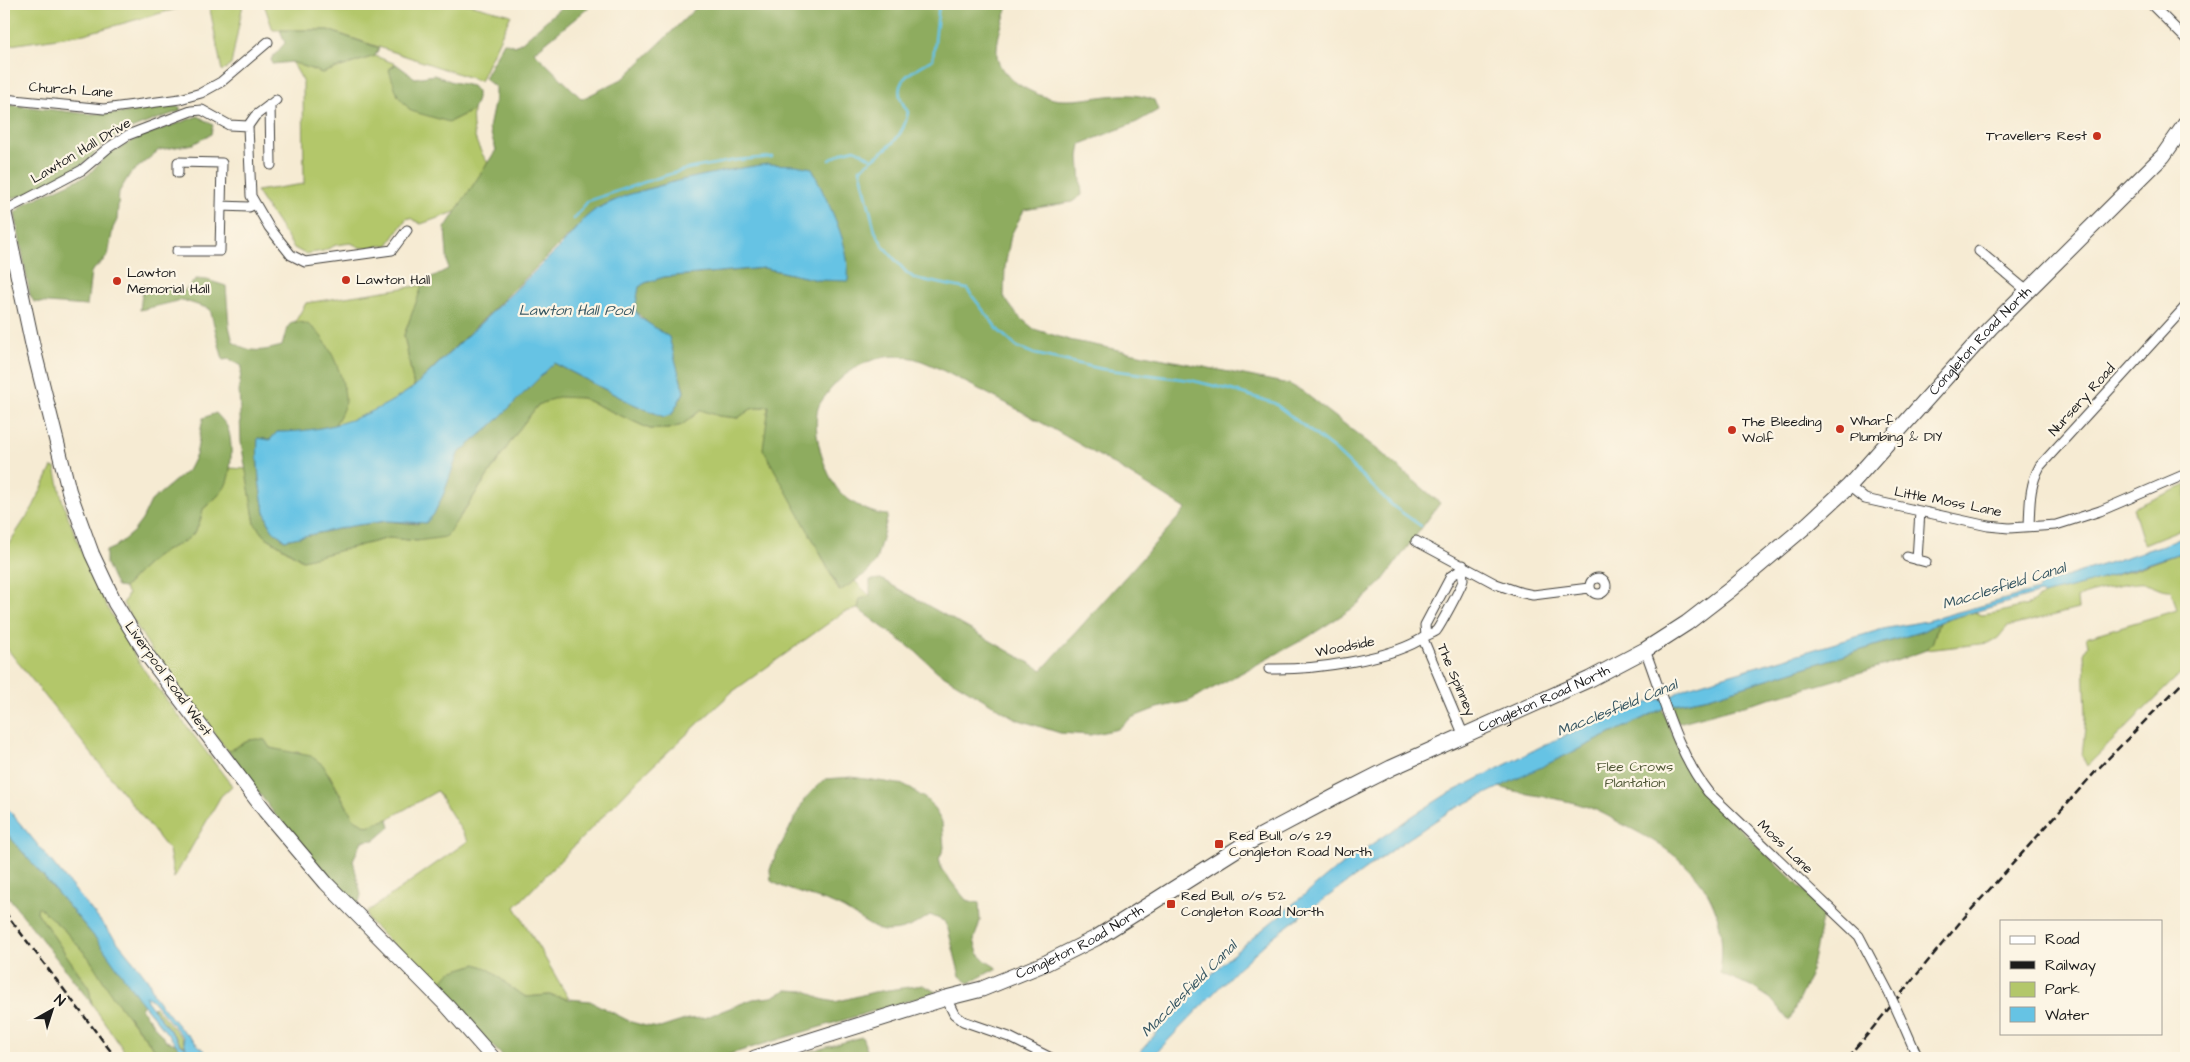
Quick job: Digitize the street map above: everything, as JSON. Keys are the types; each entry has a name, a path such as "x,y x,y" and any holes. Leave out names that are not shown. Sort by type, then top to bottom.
{"highway":[{"name":"Congleton Road North","path":"755,1058 946,998 982,989 1046,963 1096,938 1260,836 1391,768 1590,679 1645,650 1687,623 1731,589 1808,524 1849,486 1990,328 2163,156 2186,122"}],"main road":[{"name":"Liverpool Road West","path":"4,211 33,348 69,491 92,554 115,603 147,655 264,811 326,882 448,1008 493,1058"}],"street":[{"path":"2151,4 2186,38"},
{"name":"Church Lane","path":"4,99 104,109 180,99 201,93 221,82 268,42"},
{"path":"180,99 191,111 202,110 229,125 248,126"},
{"path":"271,165 273,102 255,116 248,126 250,196 291,255 305,262 392,250 406,230"},
{"name":"Lawton Hall Drive","path":"4,211 82,170 108,148 128,135 191,111"},
{"path":"177,250 220,250 222,163 178,162 178,173"},
{"path":"221,206 248,207 255,204"},
{"path":"1979,251 2027,291"},
{"name":"Nursery Road","path":"2029,526 2030,490 2040,466 2186,306"},
{"name":"Little Moss Lane","path":"1849,486 1865,498 1988,526 2009,528 2056,525 2082,517 2186,474"},
{"path":"1907,557 1922,560 1920,511"},
{"path":"1416,541 1462,568 1496,584 1533,595 1590,588"},
{"name":"The Spinney","path":"1425,637 1436,631 1463,582 1462,568 1450,576 1424,625 1425,637 1464,736"},
{"name":"Woodside","path":"1269,669 1300,670 1359,660 1406,648 1425,637"},
{"name":"Moss Lane","path":"1645,650 1694,775 1708,792 1859,936 1890,995 1918,1058"},
{"path":"946,998 954,1014 963,1021 1009,1037 1051,1058"}],"green space":[{"path":"4,4 194,4 84,34 4,46"},
{"path":"209,4 243,4 231,65 222,71"},
{"path":"264,4 469,4 511,15 480,81 328,30 273,30"},
{"path":"565,4 593,4 534,52 582,99 624,78 700,4 1009,4 999,36 997,56 1005,73 1013,80 1033,92 1054,99 1075,100 1131,95 1154,100 1158,110 1137,122 1081,144 1079,157 1082,195 1072,202 1024,210 1011,235 1005,267 1004,297 1017,315 1034,329 1069,340 1289,384 1302,391 1378,450 1440,503 1381,583 1353,608 1308,637 1189,701 1157,708 1131,718 1118,729 1090,735 1060,733 1016,719 938,672 915,651 858,609 860,599 870,596 870,580 881,579 1042,670 1186,509 1000,400 940,369 914,358 883,357 861,365 833,386 818,408 816,428 820,449 827,470 836,487 859,506 874,513 888,515 876,561 868,572 840,591 763,449 769,406 751,409 738,418 719,416 701,410 682,425 668,429 650,429 582,398 558,397 538,405 520,428 446,537 417,541 389,538 303,560 266,537 255,524 241,442 239,387 242,366 229,359 223,360 210,309 182,300 140,310 143,285 184,291 196,279 207,280 226,286 229,326 233,342 252,350 282,346 287,328 292,322 303,323 312,327 327,345 342,381 345,401 341,414 334,426 302,432 277,432 270,440 258,438 258,472 265,512 273,530 284,540 386,521 417,524 434,514 458,454 493,424 554,363 631,403 664,417 672,414 684,392 679,374 667,349 634,308 638,287 645,283 664,277 764,268 818,280 848,280 700,177 660,186 634,193 596,209 414,387 404,335 424,281 448,269 445,228 496,150 489,128 495,99 495,87 484,78 504,42 515,46 522,42"},
{"path":"280,30 328,30 379,48 375,56 322,73 292,62 272,64 271,59 285,43"},
{"path":"375,56 396,64 389,69 449,122 473,110 475,138 488,163 455,212 421,224 410,218 406,219 388,245 361,248 351,243 336,245 323,251 305,254 294,248 256,191 304,184 303,81 292,62 322,73"},
{"path":"396,64 415,78 434,75 472,86 477,92 477,99 473,110 449,122 411,111 398,96 389,70"},
{"path":"4,104 88,114 124,113 166,105 180,107 180,111 121,134 104,144 80,166 61,178 39,189 8,199 4,182"},
{"path":"198,116 213,125 211,134 193,144 159,150 130,174 119,192 117,220 113,228 108,256 91,272 87,306 34,302 30,295 15,213 26,203 88,175 107,155 140,137"},
{"path":"423,285 404,335 414,387 376,410 334,426 341,414 305,323 295,322 306,303"},
{"path":"558,396 582,398 650,429 668,429 682,425 701,410 719,416 738,418 751,409 769,406 767,413 817,547 839,591 855,581 870,596 860,599 858,609 844,612 732,692 639,779 515,907 569,999 549,995 526,997 489,969 436,988 368,920 367,912 468,841 437,791 388,819 367,826 354,819 329,774 298,752 289,753 270,748 265,741 250,740 228,751 157,659 123,604 128,594 124,588 154,559 188,539 193,534 197,529 203,509 218,496 224,487 230,468 246,469 255,524 266,537 302,560 389,538 417,541 460,517 520,428 538,405"},
{"path":"216,413 227,427 231,441 229,475 225,487 203,509 197,529 188,539 154,559 124,588 117,587 106,564 106,551 115,547 133,532 142,520 151,501 189,469 196,455 203,418"},
{"path":"52,467 55,468 63,503 82,553 106,605 141,666 232,786 221,796 174,878 169,850 4,645 4,551 33,507"},
{"path":"2186,485 2186,527 2144,544 2133,508"},
{"path":"2186,551 2186,668 2087,766 2082,756 2086,718 2084,653 2088,645 2086,637 2177,610 2171,590 2164,590 2149,584 2140,583 2100,590 2077,598 2078,609 2007,627 1998,638 1989,643 1926,650 1932,644 1939,622 1975,612 1982,615 2028,605 2043,595 2133,570"},
{"path":"1939,622 1932,644 1926,650 1885,665 1678,723 1670,705 1709,697 1923,631"},
{"name":"Flee Crows Plantation","path":"1662,709 1689,772 1705,795 1824,910 1810,975 1789,1021 1771,999 1751,986 1720,973 1722,946 1719,921 1711,900 1700,881 1667,850 1646,836 1592,809 1566,801 1499,787"},
{"path":"250,740 265,740 270,748 311,756 323,765 354,819 367,826 388,819 390,827 375,840 362,841 353,860 361,895 359,902 352,903 276,816 228,751"},
{"path":"852,777 905,785 930,802 942,822 944,848 939,859 942,870 966,900 979,903 980,921 974,940 978,953 997,968 969,983 960,976 948,929 944,921 930,915 908,927 897,930 879,930 832,903 788,889 771,881 770,870 773,861 804,800 826,779"},
{"path":"4,830 98,941 144,1004 141,1009 166,1041 175,1044 187,1058 162,1058 115,1000 89,958 65,931 38,906 37,912 89,988 92,1004 4,891"},
{"path":"38,905 89,958 132,1022 162,1058 129,1058 92,1004 89,988 37,912"},
{"path":"476,964 489,969 526,997 549,995 590,1001 631,1022 660,1028 688,1019 704,1018 753,999 772,997 786,990 807,991 821,999 835,1002 874,992 923,985 937,992 717,1058 505,1058 485,1039 462,1010 436,988 450,972"},
{"path":"155,1007 182,1038 186,1047 181,1044 153,1008"},
{"path":"862,1037 869,1055 874,1058 788,1058"}],"water":[{"name":"Lawton Hall Pool","path":"767,164 796,165 812,168 842,237 848,266 848,281 818,280 764,268 664,277 639,287 635,309 639,317 669,337 684,392 672,414 664,417 631,403 554,363 493,424 458,454 444,493 434,514 426,523 386,521 285,540 273,530 265,512 262,499 258,472 258,438 270,440 277,432 314,429 349,420 382,406 414,387 560,247 585,218 596,209 627,195 677,181"},
{"path":"2186,535 2186,551 2090,583 2043,595 2040,593 1939,622 1923,631 1709,697 1675,704 1450,811 1396,847 1275,935 1239,967 1151,1058 1135,1058 1178,1008 1226,960 1333,871 1444,796 1546,744 1632,707 1672,696 1685,688 1883,629 1926,621 2038,590 2041,585 2163,545"},
{"path":"4,804 139,968 148,980 155,997 179,1027 212,1058 187,1058 139,999 98,941 4,830","holes":["146,996 152,1000 183,1037 186,1048 181,1045 147,1001"]}],"waterway":[{"path":"939,4 933,59 909,74 900,86 899,93 908,112 901,131 884,151 860,169 875,231 884,247 906,272 914,278 967,289 999,331 1017,347 1035,354 1102,369 1190,380 1274,403 1336,451 1394,507 1421,526"},
{"path":"830,160 843,152 855,149 872,159"},
{"path":"574,219 588,201 651,180 687,169 737,160 772,157"}],"railway":[{"path":"1848,1058 1962,920 2097,770 2186,679"},
{"path":"4,911 116,1058"}],"place":[{"name":"Travellers Rest","path":"2097,136"},
{"name":"Lawton Hall","path":"346,280"},
{"name":"Lawton Memorial Hall","path":"117,281"},
{"name":"Wharf Plumbing & DIY","path":"1840,429"},
{"name":"The Bleeding Wolf","path":"1732,430"},
{"name":"Red Bull, o/s 29 Congleton Road North","path":"1219,844"},
{"name":"Red Bull, o/s 52 Congleton Road North","path":"1171,904"}],"water label":[{"name":"Macclesfield Canal","path":"2004,586"},
{"name":"Macclesfield Canal","path":"1617,708"},
{"name":"Macclesfield Canal","path":"1189,989"}]}
